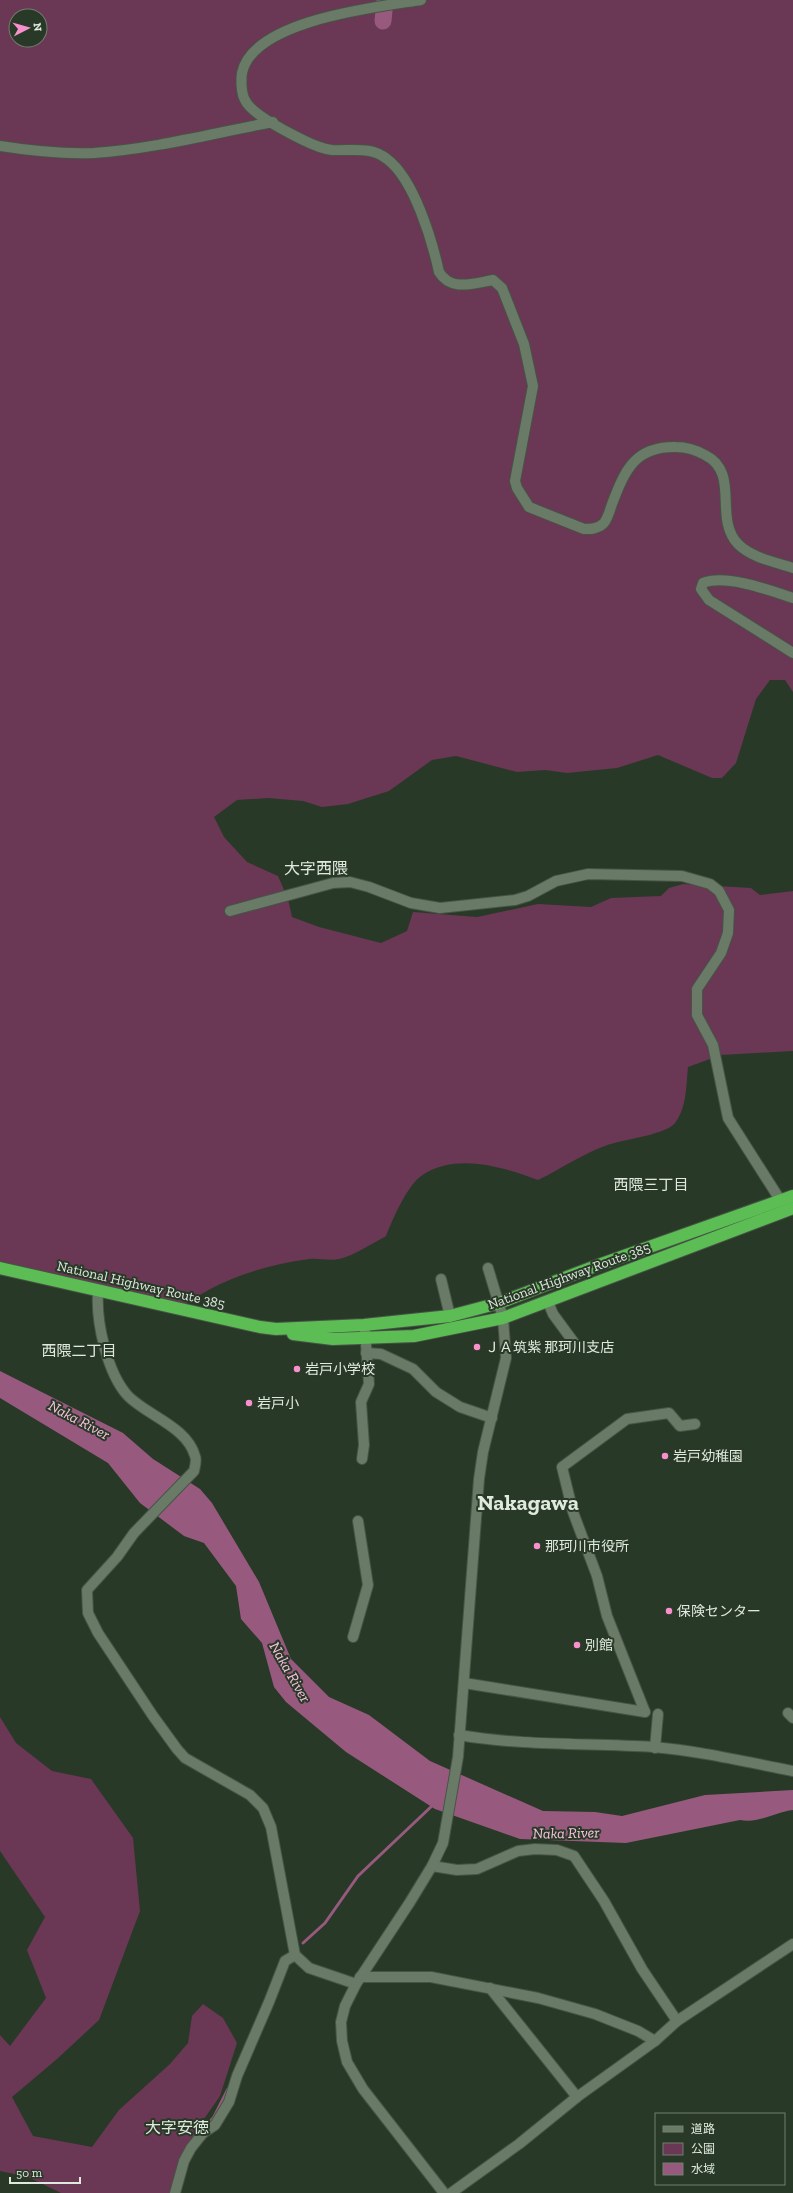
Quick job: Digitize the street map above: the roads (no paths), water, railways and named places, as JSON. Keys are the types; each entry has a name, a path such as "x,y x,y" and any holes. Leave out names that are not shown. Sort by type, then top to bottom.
{"highway":[{"name":"National Highway Route 385","path":"0,1268 98,1292 276,1329 298,1335 332,1339 366,1339 414,1336 503,1318 548,1302 787,1207 793,1196"},
{"name":"National Highway Route 385","path":"276,1329 364,1325 450,1316 499,1303 593,1267 787,1207"}],"street":[{"path":"421,0 350,12 320,19 279,34 260,46 251,54 244,66 242,77 244,100 252,110 319,147 332,150 366,150 377,152 387,158 402,175 418,208 430,234 443,278 447,282 461,286 493,280 502,288 524,344 533,386 515,481 521,498 528,507 584,529 593,529 605,522 624,473 634,461 652,450 666,446 696,450 712,458 720,467 725,482 726,523 738,544 758,557 793,568"},
{"path":"0,146 25,150 94,153 148,145 273,122"},
{"path":"793,598 768,590 725,580 710,580 703,583 701,589 709,600 793,653"},
{"path":"230,911 333,883 344,882 369,887 411,903 440,908 515,900 528,896 556,880 588,874 682,876 710,884 718,891 729,910 728,933 721,953 697,989 697,1015 713,1045 728,1118 758,1168 787,1207"},
{"path":"444,2193 363,2089 347,2062 342,2041 341,2022 345,2006 358,1980 432,1866 443,1843 449,1816 458,1757 479,1479 506,1358 503,1318 488,1268"},
{"path":"441,1280 450,1316"},
{"path":"98,1292 100,1326 105,1349 118,1381 128,1395 138,1404 190,1443 196,1457 194,1471 148,1519 87,1590 88,1613 98,1633 153,1716 184,1758 250,1795 263,1808 271,1827 295,1955 309,1968 358,1980 431,1977 557,2002 595,2014 638,2031 655,2041"},
{"path":"548,1302 553,1314 575,1344"},
{"path":"362,1459 364,1445 361,1402 369,1384 364,1325"},
{"path":"366,1353 382,1354 401,1363 412,1369 436,1392 460,1406 492,1418"},
{"path":"464,1683 645,1712 607,1616 597,1576 573,1512 562,1466 627,1420 669,1413 680,1426 695,1424"},
{"path":"353,1637 368,1585 358,1521"},
{"path":"655,1748 658,1714"},
{"path":"459,1735 511,1741 655,1748 748,1761 793,1771"},
{"path":"432,1866 457,1870 477,1869 518,1851 535,1849 557,1850 574,1856 604,1901 642,1969 677,2021"},
{"path":"451,2193 519,2144 577,2097 655,2041 677,2021 793,1944"},
{"path":"174,2193 184,2161 191,2148 203,2133 215,2125 229,2102 237,2076 285,1961 295,1955"},
{"path":"490,1988 577,2097"}],"water":[{"name":"Naka River","path":"0,1371 123,1433 153,1459 200,1489 212,1503 259,1582 291,1659 329,1697 369,1715 430,1761 543,1811 595,1812 622,1816 705,1795 793,1790 793,1810 760,1819 747,1821 740,1820 626,1843 520,1839 435,1809 346,1752 286,1702 274,1687 262,1643 241,1619 236,1586 204,1543 184,1536 140,1503 108,1463 0,1398"}],"waterway":[{"path":"383,21 385,0"},
{"path":"303,1943 325,1923 358,1876 434,1804"},
{"path":"207,2125 214,2117 228,2089"}],"place":[{"name":"ＪＡ筑紫 那珂川支店","path":"477,1347"},
{"name":"岩戸小学校","path":"297,1369"},
{"name":"岩戸小","path":"249,1403"},
{"name":"岩戸幼稚園","path":"665,1456"},
{"name":"那珂川市役所","path":"537,1546"},
{"name":"保険センター","path":"669,1611"},
{"name":"別館","path":"577,1645"}],"district":[{"name":"大字西隈","path":"316,868"},
{"name":"西隈三丁目","path":"651,1185"},
{"name":"西隈二丁目","path":"79,1351"},
{"name":"Nakagawa","path":"528,1502"},
{"name":"大字安徳","path":"177,2127"}]}
